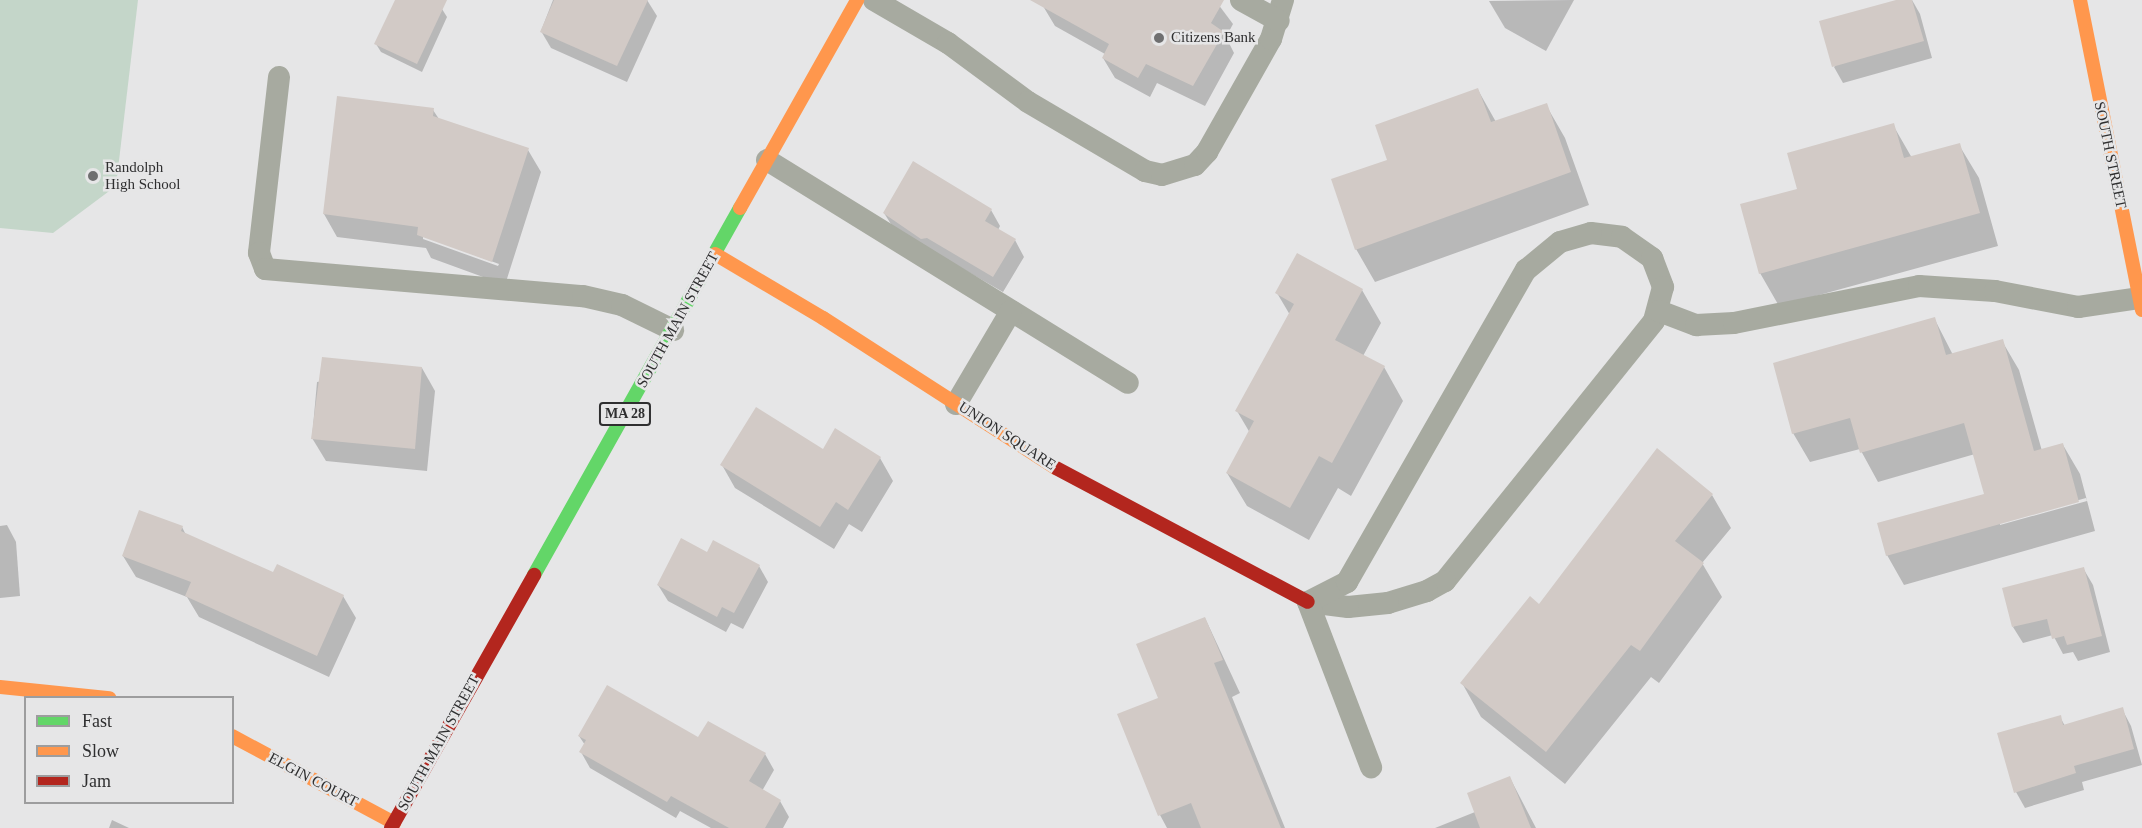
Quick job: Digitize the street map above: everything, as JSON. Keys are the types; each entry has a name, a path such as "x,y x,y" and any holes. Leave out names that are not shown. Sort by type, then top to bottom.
{"main road":[{"name":"SOUTH STREET","path":"2080,0 2141,304"},
{"name":"SOUTH MAIN STREET","path":"393,826 767,160 847,4"},
{"name":"UNION SQUARE","path":"715,254 1072,478 1308,602"},
{"path":"0,687 89,696"},
{"name":"ELGIN COURT","path":"234,737 393,826"}],"lane":[{"path":"874,0 948,43 1028,102 1145,171 1162,175 1195,165 1208,152 1281,10 1241,0"},
{"path":"279,77 259,253 265,269 583,296 622,305 673,330"},
{"path":"767,160 1128,383"},
{"path":"1591,233 1622,237 1644,250 1657,267 1663,288 1659,311 1445,581 1427,591 1388,603 1348,607 1308,602 1339,590 1347,582 1535,259 1575,236 1591,233"},
{"path":"1659,311 1696,325 1734,323 1919,286 1995,291 2078,307 2141,304"},
{"path":"956,404 1011,311"},
{"path":"1308,602 1371,766"}],"green space":[{"path":"0,0 138,0 116,186 53,233 0,228"}],"building":[{"path":"395,0 447,0 417,64 374,44"},
{"path":"554,0 648,0 617,66 540,32"},
{"name":"Citizens Bank","path":"1030,0 1224,0 1211,23 1224,32 1193,86 1146,64 1138,78 1102,58 1109,44"},
{"path":"1896,0 1912,0 1924,41 1832,67 1819,21"},
{"path":"1478,88 1491,122 1547,103 1571,172 1355,250 1331,179 1387,160 1375,125"},
{"path":"337,96 434,108 433,116 529,148 492,262 417,235 418,227 323,214"},
{"path":"1894,123 1904,158 1960,143 1980,213 1759,274 1740,204 1797,189 1787,153"},
{"path":"913,161 992,209 985,221 1016,239 993,277 927,238 921,239 883,213"},
{"path":"1297,253 1363,289 1335,340 1385,366 1332,463 1319,456 1290,508 1226,473 1254,421 1235,411 1294,304 1275,293"},
{"path":"1935,317 1946,355 2003,339 2034,451 2063,443 2079,502 1886,556 1877,523 1984,494 1964,423 1860,453 1850,418 1792,434 1773,363"},
{"path":"322,357 422,367 415,449 311,439"},
{"path":"756,407 823,449 835,428 881,457 848,510 836,502 820,527 720,465"},
{"path":"1657,448 1713,494 1675,541 1704,563 1640,651 1631,645 1546,752 1460,683 1530,596 1539,604"},
{"path":"139,510 183,526 181,531 273,572 277,564 344,595 317,656 185,596 191,582 122,556"},
{"path":"681,538 707,552 713,540 760,565 734,613 722,607 717,617 657,585"},
{"path":"2084,567 2102,636 2067,645 2064,636 2052,639 2047,619 2012,627 2002,588"},
{"path":"1205,617 1223,660 1214,663 1281,828 1201,828 1191,803 1158,816 1117,714 1158,698 1136,644"},
{"path":"607,685 698,737 708,721 766,753 749,781 781,800 765,828 729,828 671,796 667,802 579,752 586,740 578,736"},
{"path":"2123,707 2134,749 2074,766 2076,773 2014,793 1997,733 2061,715 2063,725"},
{"path":"1510,776 1531,828 1480,828 1467,793"}],"traffic: fast":[{"path":"534,575 740,208"}],"traffic: slow":[{"path":"740,208 857,0"},
{"path":"2080,0 2142,310"},
{"path":"715,254 823,318 1056,468"},
{"path":"0,687 89,696"},
{"path":"234,737 394,823"}],"traffic: jam":[{"path":"1056,468 1308,602"},
{"path":"391,828 534,575"}],"place":[{"name":"Citizens Bank","path":"1159,38"},
{"name":"Randolph High School","path":"93,176"}]}
